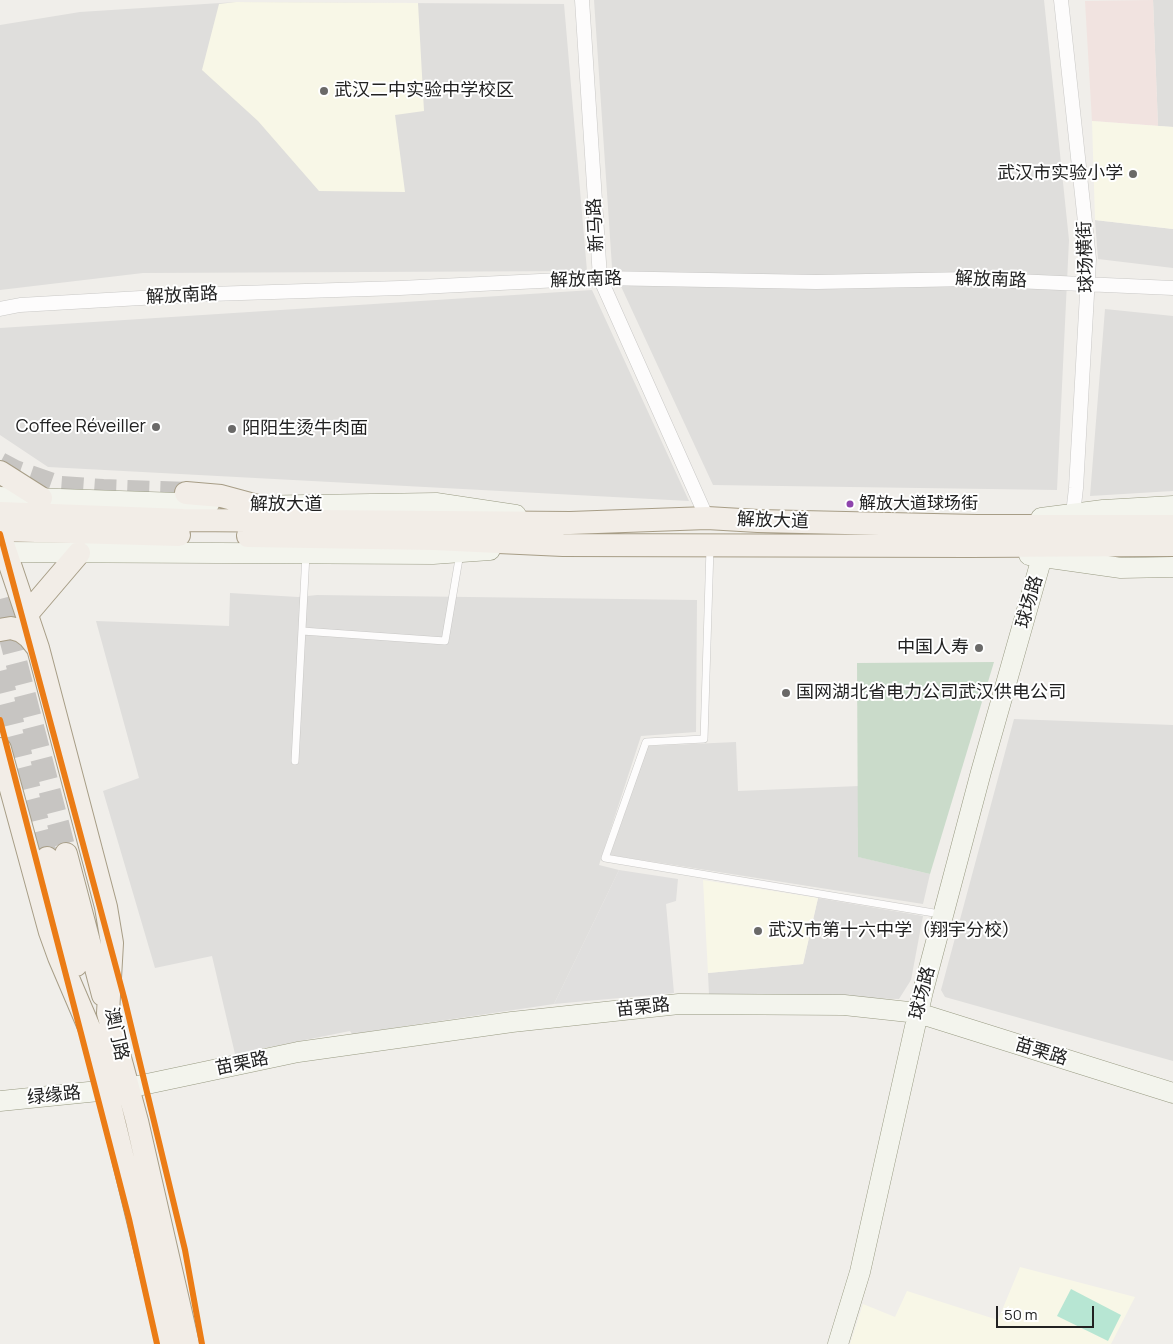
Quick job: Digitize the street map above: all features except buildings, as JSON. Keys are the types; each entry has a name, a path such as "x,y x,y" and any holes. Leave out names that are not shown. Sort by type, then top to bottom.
{"main road":[{"path":"0,472 41,498"},
{"path":"186,493 221,496 258,506"},
{"name":"解放大道","path":"0,513 434,531 563,545 710,545 973,536 1124,537 1173,545"},
{"name":"解放大道","path":"1,542 434,531 570,523 707,518 973,536"},
{"name":"解放大道","path":"1124,537 1173,526"},
{"name":"澳门路","path":"1,542 38,648 106,907 112,943 108,1013 118,1089 168,1344"},
{"path":"27,614 79,553"},
{"path":"0,630 11,628 21,631 38,648"},
{"name":"澳门路","path":"0,749 50,932 94,1039 118,1089 188,1344"},
{"path":"94,1039 77,968 56,856 108,1013"}],"street":[{"name":"新马路","path":"582,0 600,278 707,518"},
{"name":"球场横街","path":"1061,0 1089,259 1073,514"},
{"name":"解放南路","path":"0,309 20,305 210,294 400,288 600,278 816,282 970,279 1173,288"},
{"name":"解放大道","path":"0,497 258,506 436,504 570,523"},
{"name":"解放大道","path":"973,536 1073,514 1103,510 1173,506"},
{"name":"解放大道","path":"973,536 1042,557 1121,568 1173,567"},
{"name":"解放大道","path":"1,542 79,553 433,554 563,545"},
{"name":"球场路","path":"838,1344 860,1272 918,1013 943,915 1042,557"},
{"name":"苗栗路","path":"118,1089 298,1052 512,1022 678,1004 844,1005 918,1013 1173,1093"},
{"name":"绿缘路","path":"0,1101 118,1089"}],"lane":[{"path":"710,545 704,739 646,742 605,858 943,915"},
{"path":"302,631 445,641 460,552"},
{"path":"295,762 306,554"}],"shaded area":[{"path":"594,0 1044,0 1069,240 1057,490 713,485 612,267"},
{"path":"1153,0 1173,0 1173,127 1158,126"},
{"path":"1153,0 1158,126 1092,121 1085,1"},
{"path":"236,2 564,4 587,271 143,273 0,290 0,25 80,12"},
{"name":"武汉二中实验中学校区","path":"236,2 418,3 424,111 395,115 405,192 319,191 258,121 202,70 219,4"},
{"name":"武汉市实验小学","path":"1092,121 1173,127 1173,229 1095,220"},
{"path":"1095,220 1173,229 1173,268 1098,259"},
{"path":"592,290 689,501 48,467 0,435 0,328"},
{"path":"1105,309 1173,316 1173,491 1090,496"},
{"path":"230,593 298,597 317,595 697,600 696,732 641,736 599,865 619,870 554,1004 352,1034 350,1031 235,1054 212,956 155,968 103,791 139,778 96,621 229,626"},
{"path":"994,662 930,874 858,857 857,663"},
{"path":"1014,719 1173,725 1173,1061 945,997 941,990"},
{"path":"736,742 738,791 859,786 859,857 930,874 923,904 610,855 648,746"},
{"path":"619,870 678,879 676,901 666,904 674,993 554,1004"},
{"name":"武汉市第十六中学（翔宇分校）","path":"703,880 818,898 803,964 708,973"},
{"path":"818,898 923,916 911,980 899,999 709,995 708,973 803,964"},
{"path":"1020,1267 1135,1297 1111,1344 850,1344 863,1304 895,1317 907,1291 998,1320"}],"green space":[{"path":"1071,1289 1121,1315 1108,1341 1057,1316"}],"tunnel":[{"path":"0,463 15,471 61,487 186,493"},
{"path":"0,599 66,854"},
{"path":"0,671 47,858"}],"transit line":[{"path":"0,534 125,1001 185,1250 202,1344"},
{"path":"0,720 129,1219 157,1344"}],"place":[{"name":"武汉二中实验中学校区","path":"324,91"},
{"name":"武汉市实验小学","path":"1133,174"},
{"name":"Coffee Réveiller","path":"156,427"},
{"name":"阳阳生烫牛肉面","path":"232,429"},
{"name":"解放大道球场街","path":"850,504"},
{"name":"中国人寿","path":"979,648"},
{"name":"国网湖北省电力公司武汉供电公司","path":"786,693"},
{"name":"武汉市第十六中学（翔宇分校）","path":"758,931"}]}
